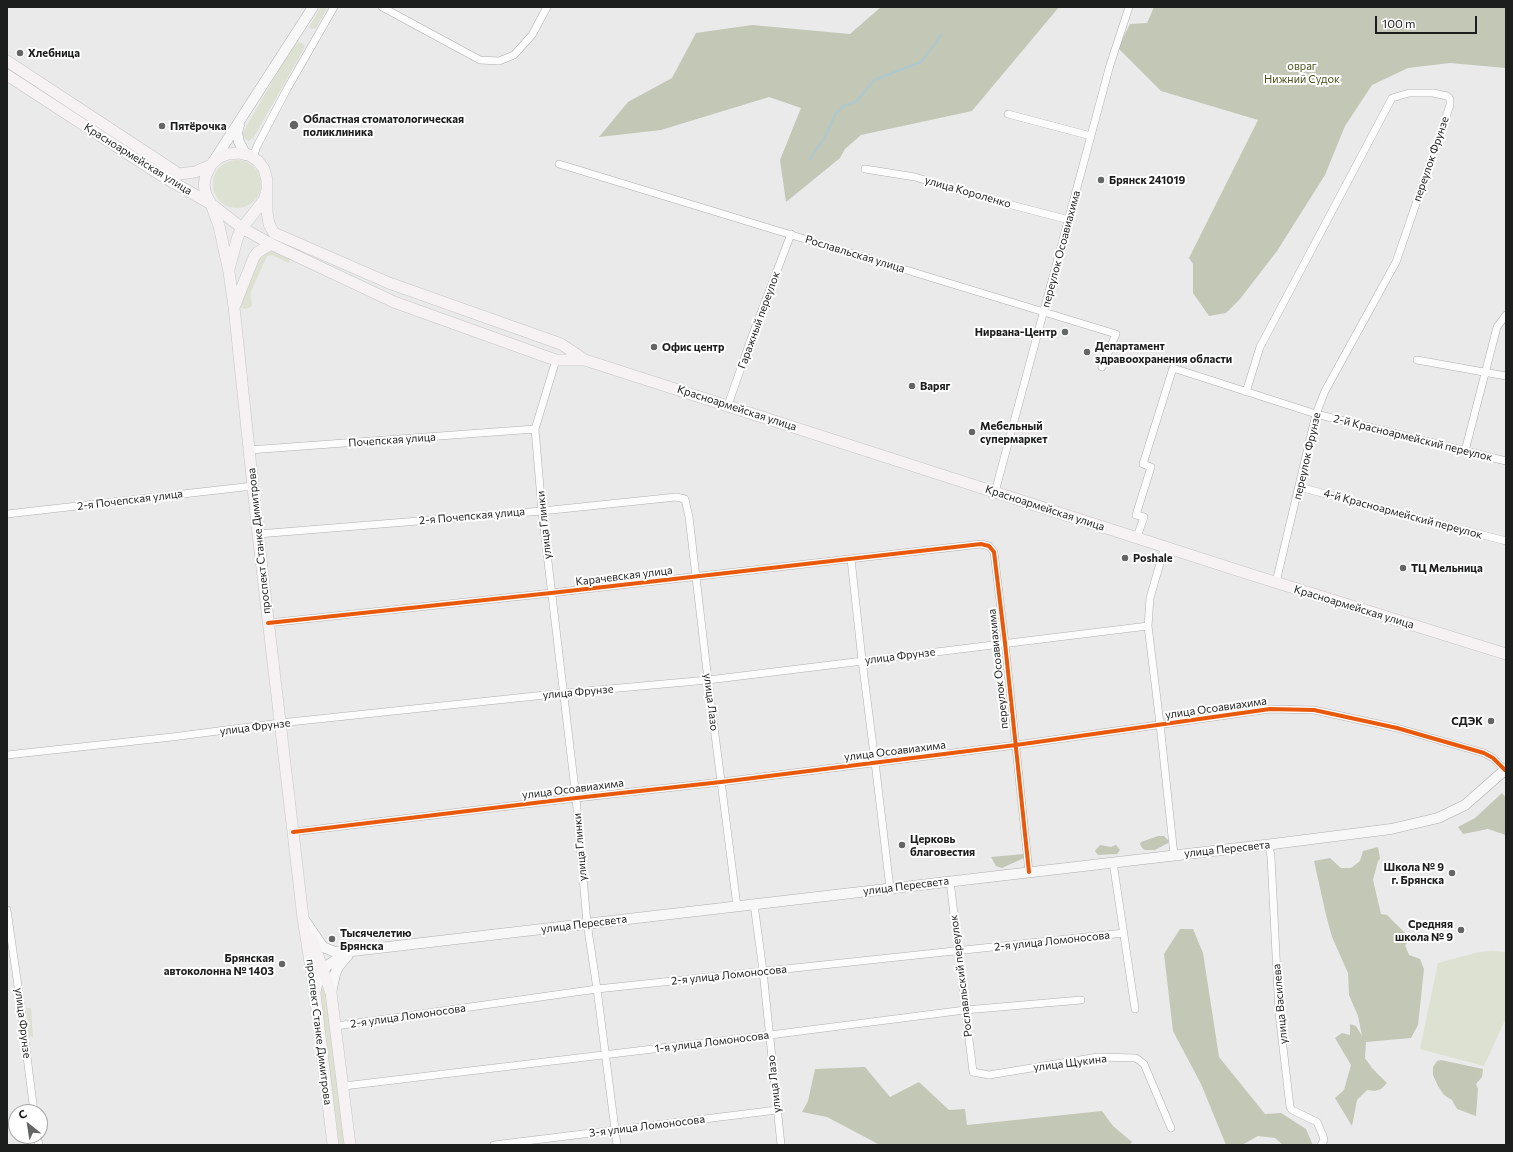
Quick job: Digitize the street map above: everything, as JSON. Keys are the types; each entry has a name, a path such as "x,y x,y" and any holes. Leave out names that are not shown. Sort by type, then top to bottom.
{"main road":[{"path":"313,7 206,175 204,185 206,195 215,207 242,228 271,244 394,302 556,360 585,360"},
{"name":"Красноармейская улица","path":"7,61 179,174 195,172 211,165"},
{"name":"Красноармейская улица","path":"7,75 162,176 215,207"},
{"path":"241,120 237,133 239,142 249,156"},
{"path":"211,165 218,158 228,154 238,153 249,156 258,161 264,169 267,180 266,212 269,224 274,233 389,283 562,344 585,360"},
{"path":"229,272 238,236 242,228 264,200 267,190"},
{"path":"215,207 228,215 238,216 257,208"},
{"path":"215,207 229,272"},
{"name":"проспект Станке Димитрова","path":"234,307 254,258 258,252 271,244"},
{"name":"проспект Станке Димитрова","path":"229,272 268,623 333,1145"},
{"name":"Красноармейская улица","path":"585,360 1276,582 1506,654"},
{"name":"улица Пересвета","path":"304,918 323,947 335,952 353,951 1391,829 1438,818 1465,805 1505,769"},
{"name":"проспект Станке Димитрова","path":"304,918 331,993 344,1086 350,1145"},
{"path":"315,994 319,975 323,970 328,965 353,951"},
{"path":"331,993 338,967 353,951"}],"street":[{"path":"249,156 257,146 287,89 334,7"},
{"path":"382,7 480,60 498,61 514,55 532,35 547,9"},
{"name":"переулок Осоавиахима","path":"995,492 1110,65 1129,7"},
{"name":"переулок Фрунзе","path":"1246,392 1260,347 1392,98 1409,93 1447,96 1450,99 1450,105 1396,262 1325,391 1316,414 1276,582"},
{"path":"1008,114 1091,136"},
{"name":"Рославльская улица","path":"560,164 1116,334 1102,367"},
{"name":"улица Короленко","path":"865,169 915,177 966,193 1069,220"},
{"name":"Гаражный переулок","path":"728,405 751,339 791,234"},
{"path":"1465,451 1497,327 1506,315"},
{"path":"535,429 556,360"},
{"path":"1417,360 1506,376"},
{"name":"2-й Красноармейский переулок","path":"1137,537 1144,517 1136,515 1151,467 1143,464 1173,368 1316,414 1506,461"},
{"name":"Почепская улица","path":"249,450 535,429"},
{"name":"улица Глинки","path":"535,429 551,593 576,798 587,923 606,1054 617,1145"},
{"name":"2-я Почепская улица","path":"7,514 253,486"},
{"name":"4-й Красноармейский переулок","path":"1299,487 1506,541"},
{"name":"2-я Почепская улица","path":"258,534 676,497 685,499"},
{"name":"улица Лазо","path":"685,499 689,517 695,577 737,906"},
{"name":"переулок Осоавиахима","path":"981,544 989,546 994,552 1029,872"},
{"name":"Карачевская улица","path":"268,623 551,593 981,544"},
{"path":"1165,546 1150,598 1148,626 1174,855"},
{"path":"851,559 890,888"},
{"name":"улица Фрунзе","path":"7,755 172,737 280,723 564,693 708,680 1005,642 1148,626"},
{"name":"улица Осоавиахима","path":"293,832 721,782 1016,745 1270,709 1314,710 1397,728 1484,753 1493,758 1505,769"},
{"name":"улица Василева","path":"1269,844 1271,857 1279,1013 1290,1107 1292,1110 1317,1122 1324,1140 1321,1145"},
{"path":"1113,862 1135,1009"},
{"name":"Рославльский переулок","path":"950,881 972,1072"},
{"name":"улица Лазо","path":"754,904 763,971 781,1145"},
{"name":"улица Фрунзе","path":"7,910 20,993 33,1104"},
{"name":"2-я улица Ломоносова","path":"336,1026 597,989 958,952 1124,933"},
{"name":"1-я улица Ломоносова","path":"344,1086 965,1010 1081,1000"},
{"name":"улица Щукина","path":"972,1072 989,1075 1098,1057 1136,1058 1144,1064 1171,1128"},
{"name":"3-я улица Ломоносова","path":"494,1145 777,1110"}],"green space":[{"path":"321,7 328,7 316,28 312,29 309,27"},
{"path":"881,7 1059,7 972,111 861,135 845,149 840,158 786,202 780,160 801,108 769,97 661,130 599,137 628,102 672,78 696,33 752,25 850,34"},
{"name":"овраг Нижний Судок","path":"1154,7 1506,7 1506,68 1450,63 1408,68 1372,85 1345,126 1325,175 1277,251 1240,299 1226,313 1209,316 1193,293 1193,264 1189,258 1258,120 1161,91 1118,48 1130,24 1147,23"},
{"path":"298,42 305,46 302,52 254,137 249,141 246,140 242,135 246,127 288,54"},
{"path":"237,160 246,162 254,167 259,175 261,184 259,193 254,201 246,206 237,208 228,206 220,201 215,193 213,184 215,175 220,167 228,162"},
{"path":"275,249 288,256 290,259 289,263 272,255 267,256 250,294 251,307 245,309 241,308 242,294 262,253"},
{"path":"1502,793 1506,798 1506,835 1488,829 1463,834 1458,827 1475,818"},
{"path":"1158,836 1164,836 1169,841 1168,843 1155,850 1145,850 1142,848 1140,844 1141,842"},
{"path":"1100,845 1111,847 1116,845 1120,850 1117,854 1098,855 1095,851"},
{"path":"1378,847 1380,859 1378,861 1373,880 1381,914 1387,915 1411,939 1405,945 1409,955 1420,959 1424,969 1418,1025 1411,1038 1366,1042 1365,1058 1372,1068 1387,1083 1381,1089 1375,1091 1367,1090 1357,1100 1352,1126 1335,1098 1344,1090 1351,1065 1335,1038 1342,1033 1350,1035 1350,1024 1356,1026 1362,1036 1358,1016 1349,995 1348,973 1332,937 1314,861 1330,858 1341,868 1351,868 1360,861 1363,851"},
{"path":"1024,854 1024,858 1002,868 996,866 991,857"},
{"path":"1180,929 1193,929 1203,953 1219,1057 1265,1114 1281,1113 1306,1129 1312,1145 1283,1145 1275,1138 1258,1136 1242,1145 1226,1145 1201,1084 1173,1031 1164,954"},
{"path":"1479,952 1506,952 1506,1018 1484,1066 1420,1049 1438,963"},
{"path":"324,988 326,990 345,1145 339,1145 319,991"},
{"path":"26,1008 31,1008 33,1037 29,1037"},
{"path":"1441,1060 1483,1069 1482,1077 1476,1084 1478,1089 1476,1116 1457,1109 1452,1100 1444,1095 1438,1086 1433,1075 1433,1067 1437,1061"},
{"path":"865,1067 890,1097 919,1082 949,1110 965,1109 967,1125 1102,1111 1113,1126 1132,1142 1129,1145 880,1145 827,1117 802,1112 808,1101 815,1069"}],"waterway":[{"path":"810,159 825,137 836,113 843,106 856,102 874,80 921,62 942,34"}],"cycle path":[{"path":"268,623 551,593 981,544 989,546 994,552 1029,872"},
{"path":"293,832 721,782 1016,745 1270,709 1314,710 1397,728 1484,753 1493,758 1505,770"}],"place":[{"name":"Хлебница","path":"20,53"},
{"name":"Областная стоматологическая поликлиника","path":"294,125"},
{"name":"Пятёрочка","path":"162,126"},
{"name":"Брянск 241019","path":"1101,180"},
{"name":"Нирвана-Центр","path":"1065,332"},
{"name":"Офис центр","path":"654,347"},
{"name":"Департамент здравоохранения области","path":"1087,352"},
{"name":"Варяг","path":"912,386"},
{"name":"Мебельный супермаркет","path":"972,432"},
{"name":"Poshale","path":"1125,558"},
{"name":"ТЦ Мельница","path":"1403,568"},
{"name":"СДЭК","path":"1491,721"},
{"name":"Церковь благовестия","path":"902,845"},
{"name":"Школа № 9 г. Брянска","path":"1452,873"},
{"name":"Средняя школа № 9","path":"1461,930"},
{"name":"Тысячелетию Брянска","path":"332,939"},
{"name":"Брянская автоколонна № 1403","path":"282,964"}]}
